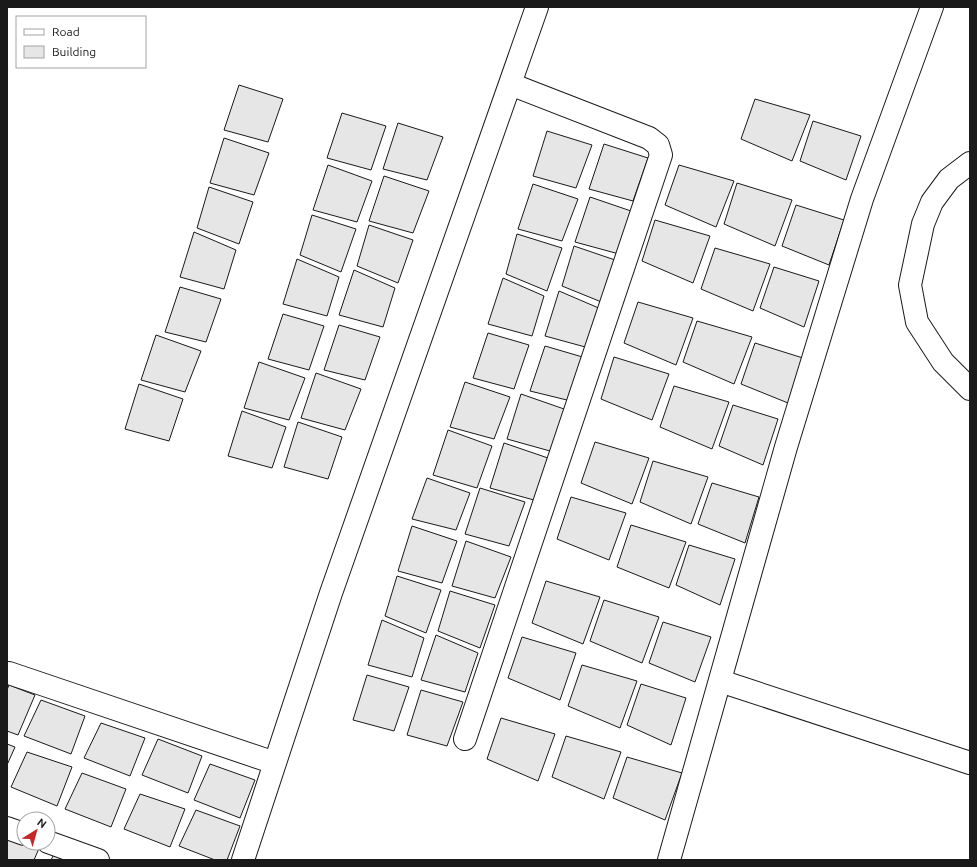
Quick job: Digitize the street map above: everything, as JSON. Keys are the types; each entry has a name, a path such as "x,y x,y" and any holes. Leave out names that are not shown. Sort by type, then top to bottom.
{"street":[{"path":"243,860 331,593 537,7"},
{"path":"669,860 786,447 862,200 932,7"},
{"path":"465,739 661,155 658,145 649,138 510,84"},
{"path":"970,163 949,179 932,202 923,224 910,285 917,322 943,362 970,389"},
{"path":"9,673 275,763"},
{"path":"720,681 970,763"},
{"path":"56,845 98,860"}],"building":[{"path":"239,85 283,99 268,142 224,130"},
{"path":"755,99 810,115 792,161 741,139"},
{"path":"342,113 386,126 371,170 327,158"},
{"path":"813,121 861,136 846,180 800,161"},
{"path":"398,123 443,137 427,180 383,169"},
{"path":"547,131 592,145 576,188 533,176"},
{"path":"224,138 269,153 254,195 210,183"},
{"path":"604,144 648,158 633,201 589,189"},
{"path":"328,165 372,181 357,222 313,210"},
{"path":"679,165 734,181 716,227 665,205"},
{"path":"384,176 429,191 413,233 369,221"},
{"path":"737,183 792,200 775,246 724,224"},
{"path":"533,184 578,199 562,241 518,229"},
{"path":"209,187 253,202 239,244 197,228"},
{"path":"590,197 634,212 619,254 575,242"},
{"path":"796,205 844,220 829,265 782,246"},
{"path":"312,215 356,229 341,272 300,255"},
{"path":"655,220 710,236 693,283 642,261"},
{"path":"369,225 413,240 398,283 357,266"},
{"path":"194,232 236,250 224,289 180,277"},
{"path":"517,234 562,248 547,291 506,274"},
{"path":"574,246 618,261 604,303 562,286"},
{"path":"715,248 770,264 753,311 701,289"},
{"path":"297,259 339,277 327,316 283,304"},
{"path":"774,267 819,281 804,327 760,308"},
{"path":"354,270 395,288 383,327 339,315"},
{"path":"503,278 544,296 532,336 488,324"},
{"path":"180,287 221,299 206,342 165,332"},
{"path":"559,291 601,309 589,348 545,336"},
{"path":"638,302 693,318 676,365 624,343"},
{"path":"283,314 324,326 309,370 268,359"},
{"path":"697,321 752,337 734,384 683,362"},
{"path":"339,325 380,337 365,380 324,370"},
{"path":"488,333 529,345 514,389 473,378"},
{"path":"156,335 201,351 185,392 141,380"},
{"path":"755,343 803,358 788,403 741,384"},
{"path":"545,346 586,358 571,401 530,391"},
{"path":"614,357 669,374 652,420 601,399"},
{"path":"259,362 305,378 289,420 244,408"},
{"path":"316,373 361,389 345,430 301,418"},
{"path":"465,382 510,397 494,439 450,427"},
{"path":"139,384 183,399 169,441 125,429"},
{"path":"674,386 729,402 712,449 660,427"},
{"path":"521,394 567,410 550,451 507,439"},
{"path":"733,405 778,419 763,465 719,446"},
{"path":"242,411 286,427 272,468 228,456"},
{"path":"298,422 342,437 328,479 284,467"},
{"path":"448,430 492,446 477,488 433,475"},
{"path":"595,442 649,458 632,504 581,483"},
{"path":"504,443 548,458 534,500 490,488"},
{"path":"653,461 708,477 691,524 640,502"},
{"path":"427,478 470,493 456,530 412,519"},
{"path":"712,483 759,497 745,543 698,524"},
{"path":"480,488 525,502 509,546 465,534"},
{"path":"571,497 626,513 609,560 557,539"},
{"path":"631,525 686,542 669,588 617,567"},
{"path":"412,526 457,541 442,583 398,571"},
{"path":"466,541 511,557 495,598 452,586"},
{"path":"689,545 735,559 720,605 676,585"},
{"path":"397,576 441,590 426,633 385,616"},
{"path":"546,581 600,597 583,644 532,623"},
{"path":"450,591 495,605 480,648 438,631"},
{"path":"604,600 659,617 642,663 590,641"},
{"path":"382,620 424,638 412,677 368,665"},
{"path":"663,622 711,637 695,682 649,663"},
{"path":"436,635 478,653 465,692 421,680"},
{"path":"522,637 576,653 560,700 508,678"},
{"path":"582,665 637,681 620,728 568,706"},
{"path":"367,675 409,687 394,731 353,720"},
{"path":"641,684 686,698 671,745 627,725"},
{"path":"9,685 35,695 18,735 7,731 7,690"},
{"path":"421,690 463,702 447,746 407,735"},
{"path":"41,700 85,716 71,754 24,736"},
{"path":"501,718 555,734 538,781 487,759"},
{"path":"101,723 145,738 130,776 84,758"},
{"path":"566,736 621,752 604,799 552,777"},
{"path":"158,739 202,756 188,793 142,775"},
{"path":"7,744 15,747 7,765"},
{"path":"27,752 72,767 57,806 11,787"},
{"path":"627,757 682,773 665,820 613,798"},
{"path":"210,764 255,780 240,818 194,800"},
{"path":"82,773 126,789 111,827 65,809"},
{"path":"140,794 185,809 170,847 124,829"},
{"path":"196,810 240,826 227,860 215,860 179,846"},
{"path":"7,834 16,839 16,851 38,851 34,860 7,860"},
{"path":"55,852 77,860 51,860"}]}
